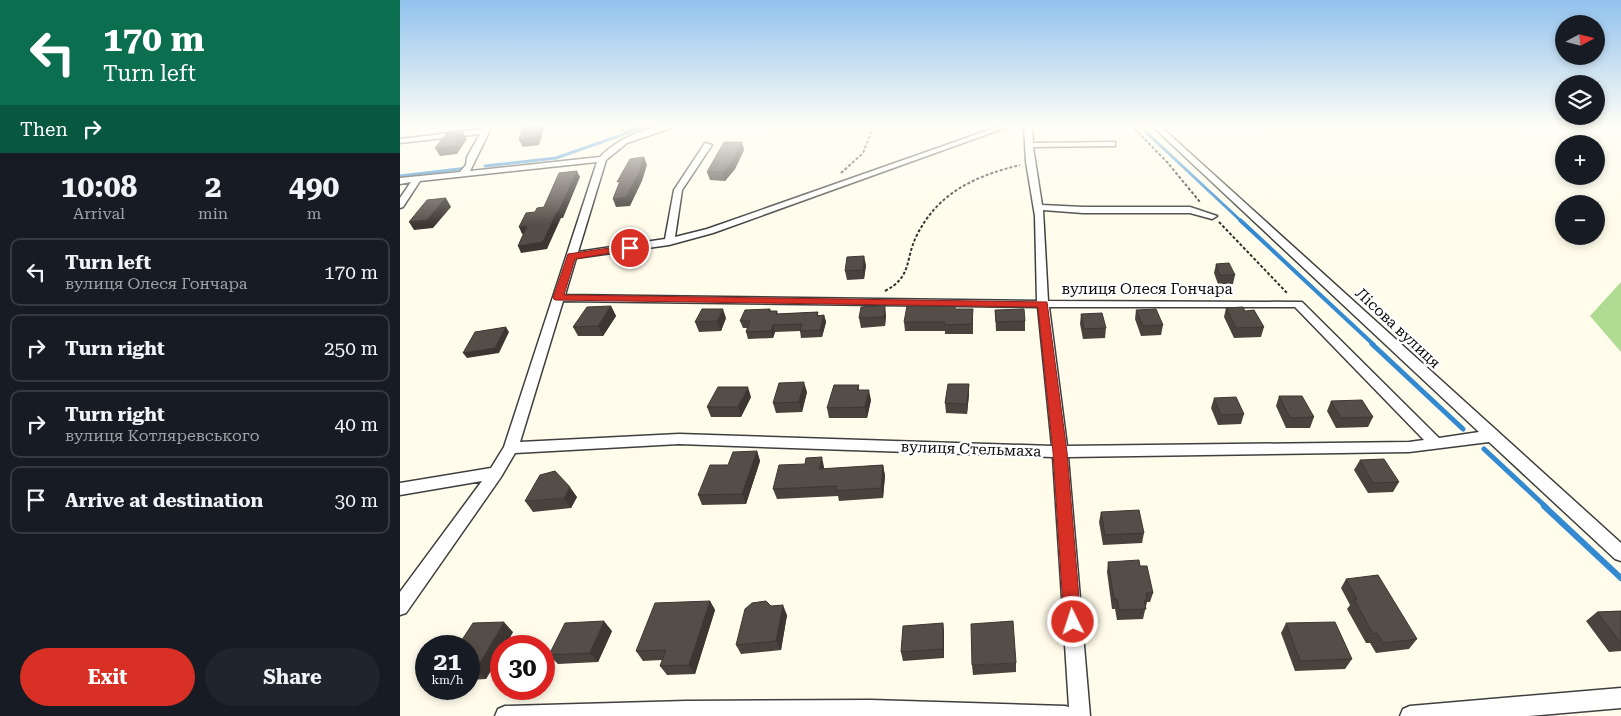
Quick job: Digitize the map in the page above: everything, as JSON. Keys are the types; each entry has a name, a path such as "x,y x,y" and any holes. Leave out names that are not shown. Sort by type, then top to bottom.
{"street":[{"path":"463,174 470,166 471,158"},
{"path":"669,242 678,190 699,158"},
{"path":"572,256 669,242 710,231 915,158"},
{"path":"1030,158 1038,207 1043,304 1060,452 1080,716"},
{"name":"Лісова вулиця","path":"1191,158 1621,554"},
{"path":"400,181 602,159 511,448 496,473 400,607"},
{"path":"400,205 417,180"},
{"path":"1038,207 1083,210 1190,210 1212,216"},
{"name":"вулиця Олеся Гончара","path":"558,298 1043,304 1298,304 1437,444"},
{"name":"вулиця Стельмаха","path":"511,448 679,439 1060,452 1409,447 1491,436"},
{"path":"400,489 496,473"},
{"path":"1410,716 1621,698"},
{"path":"505,716 686,711 822,710 1065,716"}],"path":[{"path":"880,293 896,286 906,274 915,238 938,207 965,184 1030,162"}],"green space":[{"path":"1621,282 1621,352 1590,316"}],"building":[{"path":"644,158 639,173 626,197 613,199 620,181 617,182 630,159"},
{"path":"715,158 734,158 723,172 707,172"},
{"path":"577,171 543,242 518,246 527,226 519,227 526,213 535,212 537,208 544,207 559,173"},
{"path":"446,198 427,220 409,222 427,200"},
{"path":"864,256 863,270 845,271 847,257"},
{"path":"1229,263 1235,275 1220,275 1216,264"},
{"path":"885,305 884,317 859,318 861,307"},
{"path":"611,306 598,326 573,327 587,307"},
{"path":"907,306 955,306 955,309 973,309 972,324 944,325 945,322 904,322"},
{"path":"1243,307 1245,311 1254,310 1264,327 1236,328 1226,308"},
{"path":"702,309 723,309 717,321 695,322"},
{"path":"770,309 769,311 777,311 776,314 818,312 817,316 824,315 820,330 800,331 802,324 773,325 771,331 746,332 750,321 740,321 745,310"},
{"path":"1024,309 1025,321 996,322 995,310"},
{"path":"1156,309 1163,325 1143,326 1136,310"},
{"path":"1102,313 1106,328 1084,329 1081,314"},
{"path":"506,327 495,348 463,353 475,332"},
{"path":"804,382 799,402 773,403 779,383"},
{"path":"948,384 969,384 967,404 945,403"},
{"path":"834,385 859,385 857,390 869,390 865,407 827,408"},
{"path":"718,387 748,387 738,407 707,407"},
{"path":"1279,396 1302,396 1314,417 1290,418"},
{"path":"1236,397 1244,414 1221,415 1214,398"},
{"path":"1362,400 1373,417 1341,418 1331,401"},
{"path":"757,451 742,494 698,495 710,465 728,465 733,452"},
{"path":"822,457 819,469 883,465 881,488 836,491 837,486 773,489 779,465 805,464 806,458"},
{"path":"1384,459 1399,482 1373,483 1360,460"},
{"path":"555,471 570,487 564,498 525,501 540,475"},
{"path":"1139,510 1144,533 1105,535 1101,512"},
{"path":"1139,560 1140,566 1147,566 1153,593 1146,593 1147,601 1144,601 1146,609 1119,610 1117,599 1114,599 1108,562"},
{"path":"1378,575 1417,639 1383,643 1377,633 1373,634 1354,599 1357,599 1346,579"},
{"path":"710,601 689,665 660,666 666,650 636,651 655,603"},
{"path":"766,601 771,606 783,605 776,641 736,645 745,609 752,603"},
{"path":"1621,611 1621,642 1620,642 1597,612"},
{"path":"604,621 590,653 555,655 555,643 565,623"},
{"path":"1013,621 1016,663 972,665 971,624"},
{"path":"504,622 496,635 490,635 490,646 480,663 480,635 465,635 473,623"},
{"path":"1335,622 1352,659 1300,661 1286,623"},
{"path":"943,623 943,649 901,652 903,626"}],"waterway":[{"path":"485,166 552,158"},
{"path":"1174,158 1241,221"},
{"path":"400,176 467,168"},
{"path":"1240,220 1374,345"},
{"path":"1372,344 1463,429"},
{"path":"1484,449 1546,507"},
{"path":"1544,506 1621,578"}],"route":[{"path":"630,248 572,256 558,298 1043,304 1060,452 1073,622"}]}
